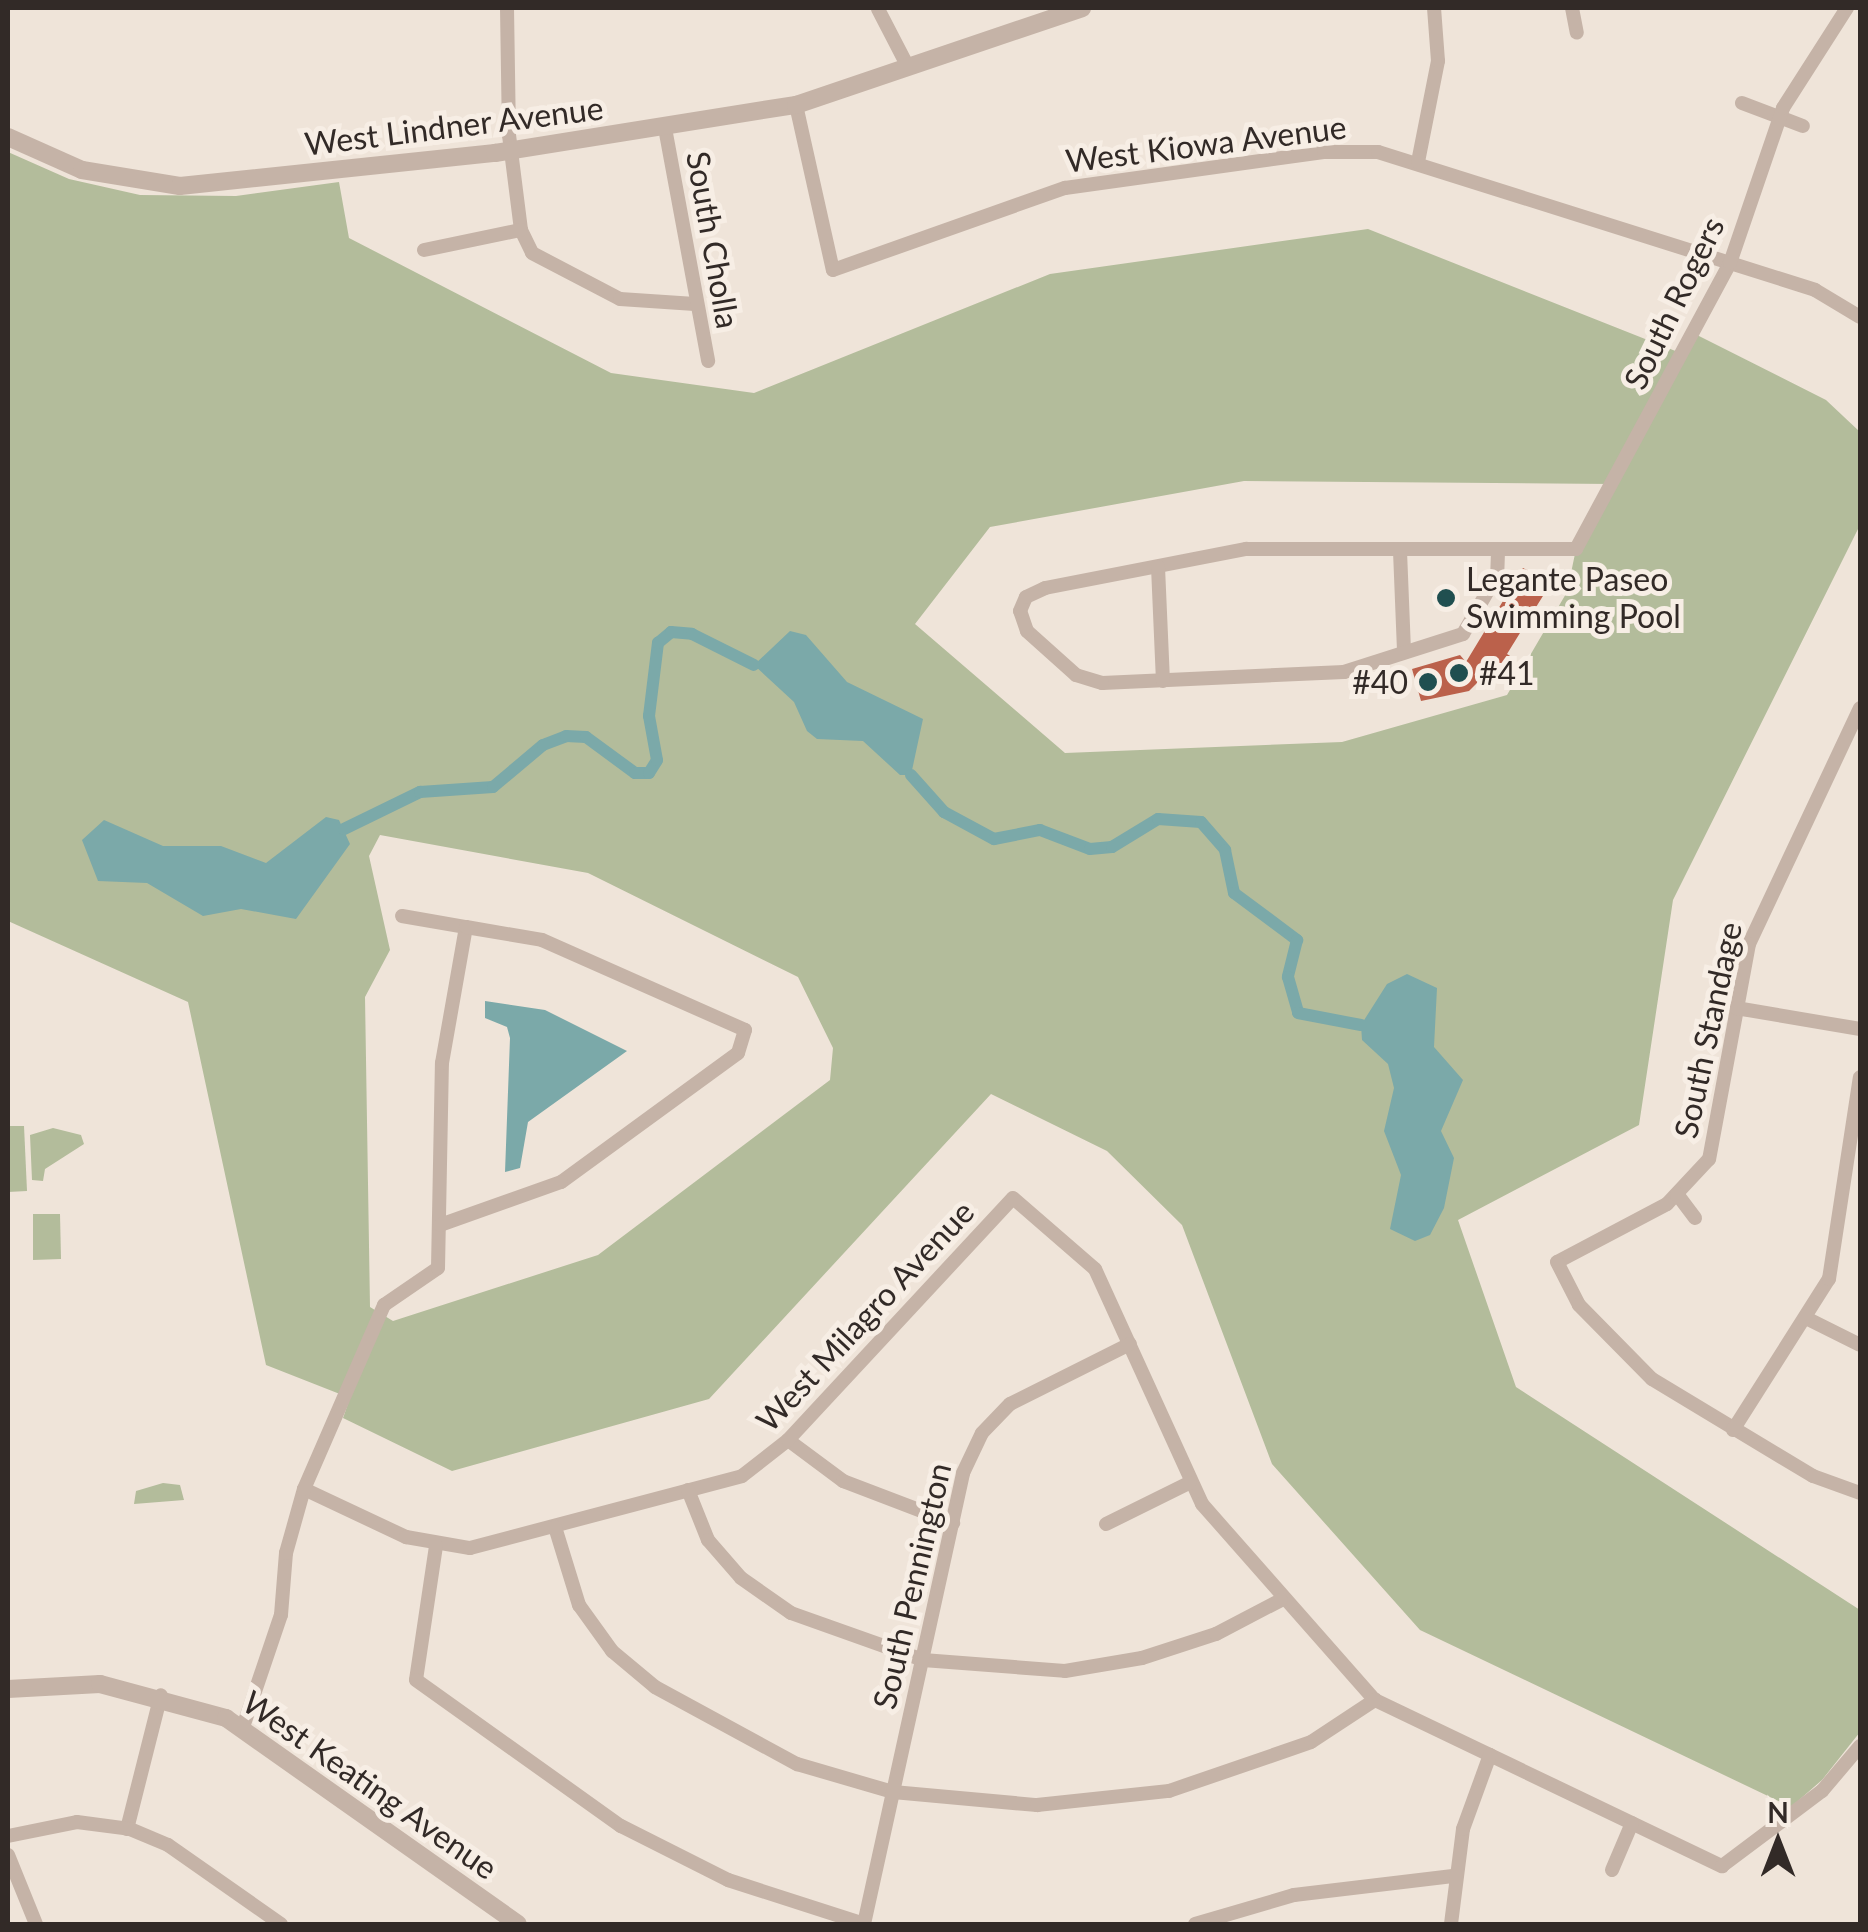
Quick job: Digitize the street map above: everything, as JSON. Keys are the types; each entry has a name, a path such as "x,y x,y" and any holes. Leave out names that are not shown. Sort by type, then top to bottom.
{"street":[{"path":"506,8 512,151 521,230 546,263 620,299 695,304"},
{"name":"West Lindner Avenue","path":"8,138 82,170 180,186 512,151 796,105 1043,13 1082,8"},
{"path":"1418,162 1438,61 1434,8"},
{"path":"1572,8 1577,32"},
{"name":"South Rogers","path":"1498,552 1497,575 1462,634 1344,672 1102,684 1076,675 1028,631 1020,611 1026,596 1044,588 1246,550 1576,550 1730,263 1780,116 1847,8"},
{"path":"878,10 907,65"},
{"path":"1742,102 1802,126"},
{"name":"West Kiowa Avenue","path":"796,105 832,270 1064,188 1324,152 1418,162 1815,290 1860,317"},
{"name":"South Cholla","path":"665,128 708,361"},
{"path":"424,250 521,230"},
{"path":"1400,551 1404,652"},
{"path":"1158,566 1163,681"},
{"name":"South Standage","path":"1733,1430 1652,1379 1613,1343 1578,1305 1557,1262 1677,1194 1713,1145 1736,1008 1772,887 1860,708"},
{"path":"402,916 542,940 745,1030 738,1052 561,1182 440,1225"},
{"path":"243,1727 281,1615 286,1553 304,1488 370,1336 395,1294 438,1268 442,1062 466,927"},
{"path":"1736,1008 1860,1028"},
{"path":"1860,1077 1829,1279 1733,1430 1860,1493"},
{"path":"1677,1194 1695,1218"},
{"name":"West Milagro Avenue","path":"304,1488 436,1546 470,1548 742,1476 788,1440 1013,1198 1082,1252 1112,1295 1189,1483 1281,1600 1375,1700 1722,1866 1822,1791 1860,1746"},
{"path":"1806,1318 1860,1345"},
{"name":"South Pennington","path":"864,1924 953,1523 982,1433 1049,1380 1130,1344"},
{"path":"788,1440 843,1482 953,1523"},
{"path":"1106,1524 1189,1483"},
{"path":"688,1490 708,1540 741,1578 791,1613 923,1660 1064,1671 1142,1658 1216,1634 1281,1600"},
{"path":"555,1527 579,1606 612,1651 655,1686 797,1764 893,1792 1038,1805 1169,1791 1311,1742 1375,1700"},
{"path":"436,1546 416,1680 621,1826 728,1880 864,1924"},
{"name":"West Keating Avenue","path":"8,1689 70,1682 161,1694 243,1727 518,1924"},
{"path":"127,1829 161,1694"},
{"path":"1452,1924 1453,1876 1490,1755"},
{"path":"8,1836 76,1822 127,1829 168,1845 281,1924"},
{"path":"1612,1870 1632,1824"},
{"path":"8,1855 36,1924"},
{"path":"1195,1924 1294,1895 1453,1876"}],"green space":[{"path":"8,152 69,179 140,195 236,196 339,182 349,238 611,373 754,393 1050,274 1368,229 1683,354 1695,334 1826,400 1860,432 1860,525 1673,900 1639,1125 1458,1220 1516,1387 1860,1610 1860,1732 1822,1780 1791,1807 1420,1630 1272,1464 1182,1225 1107,1151 991,1094 709,1399 452,1471 343,1418 350,1398 266,1365 188,1002 8,921","holes":["1244,481 1612,484 1576,549 1567,592 1507,695 1342,742 1065,753 915,624 990,527","380,835 588,873 798,977 833,1048 830,1080 598,1255 393,1321 370,1307 365,997 390,950 369,856"]},
{"path":"8,1126 24,1126 27,1191 8,1192"},
{"path":"53,1128 81,1135 84,1144 45,1169 43,1181 32,1180 30,1135"},
{"path":"33,1214 60,1214 61,1259 33,1260"},
{"path":"163,1483 180,1485 184,1500 134,1504 136,1491"}],"water":[{"path":"790,631 806,635 847,682 923,719 911,775 900,775 863,741 817,739 807,731 794,702 754,665"},
{"path":"326,817 339,820 350,844 296,919 241,909 203,916 147,883 98,881 82,840 104,820 163,846 221,846 266,863"},
{"path":"1407,974 1437,988 1434,1047 1463,1080 1441,1131 1454,1158 1444,1208 1430,1235 1415,1241 1390,1229 1401,1175 1384,1131 1394,1088 1388,1064 1362,1040 1361,1025 1387,984"},
{"path":"485,1001 545,1010 627,1051 528,1122 520,1168 505,1172 510,1038 507,1027 485,1018"}],"building":[{"path":"1523,568 1551,583 1507,654 1515,659 1504,677 1491,669 1469,691 1421,701 1412,669 1460,655 1466,662"}],"waterway":[{"path":"344,829 420,792 493,787 543,745 566,736 586,737 635,773 649,773 657,760 649,716 658,643 671,632 692,634 754,665"},
{"path":"911,775 944,812 994,839 1040,830 1090,849 1112,847 1158,819 1201,822 1225,850 1234,893 1297,940 1288,977 1298,1013 1361,1025"}],"place":[{"name":"Legante Paseo Swimming Pool","path":"1446,598"},
{"name":"#41","path":"1459,673"},
{"name":"#40","path":"1428,682"}]}
